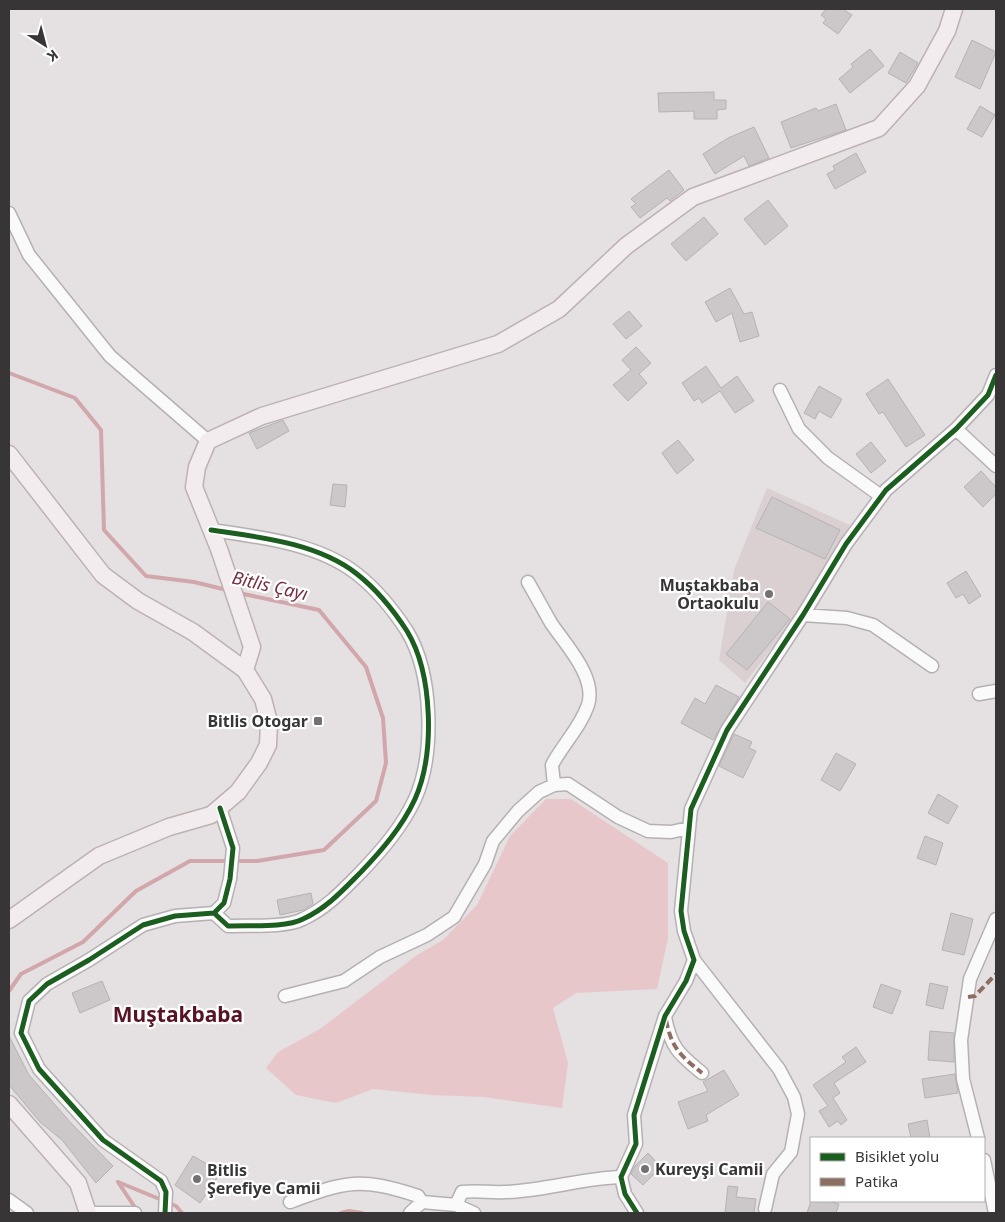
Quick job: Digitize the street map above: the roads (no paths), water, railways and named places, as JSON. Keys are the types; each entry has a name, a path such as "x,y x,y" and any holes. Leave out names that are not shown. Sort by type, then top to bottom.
{"main road":[{"path":"246,670 252,647 246,626 194,487 197,468 208,441 262,416 498,344 559,309 626,246 693,197 880,128 917,86 947,31 954,9"},
{"path":"9,454 103,575 138,600 193,632 246,670 263,699 269,722 268,746 259,763 238,792 211,815 169,827 99,856 9,920"},
{"path":"9,1104 78,1183 88,1213"}],"street":[{"path":"9,213 29,256 110,356 208,441"},
{"path":"765,1209 773,1174 791,1152 798,1114 794,1097 779,1069 694,960 684,931 681,910 691,809 727,730 846,544 881,496 992,396 996,375"},
{"path":"780,390 799,430 828,458 881,496"},
{"path":"956,429 996,466"},
{"path":"211,530 258,537 325,554 357,574 378,594 407,632 422,669 428,717 426,765 414,800 388,843 328,905 301,920 277,924 228,926 214,913"},
{"path":"528,582 552,623 581,664 589,689 589,703 578,727 552,765 554,784"},
{"path":"802,615 847,618 873,625 932,666"},
{"path":"979,694 996,691"},
{"path":"285,996 344,981 380,958 427,935 454,917 485,864 493,841 518,811 539,792 554,784 568,784 618,817 648,831 671,832 690,828"},
{"path":"164,1212 166,1192 160,1181 103,1140 39,1069 21,1033 23,1018 29,1002 47,984 89,960 143,925 176,916 214,913 224,903 230,879 232,848 220,808"},
{"path":"978,1137 963,1079 961,1040 970,979 996,919"},
{"path":"637,1213 625,1194 621,1177 636,1144 634,1115 665,1016 686,981 694,960"},
{"path":"665,1016 670,1040 683,1057 702,1073"},
{"path":"985,1165 995,1213"},
{"path":"456,1205 462,1192 480,1189 504,1193 555,1187 600,1177 621,1177"},
{"path":"290,1202 348,1183 367,1183 394,1188 418,1196 415,1208 456,1205 474,1213"},
{"path":"9,1200 28,1213"},
{"path":"88,1213 132,1213"}],"waterway":[{"name":"Bitlis Çayı","path":"9,373 75,398 101,430 104,530 146,576 194,582 227,590"},
{"name":"Bitlis Çayı","path":"9,991 21,974 83,942 136,891 190,861 257,861 324,850 376,801 386,763 383,718 366,667 319,610 239,593"},
{"name":"Bitlis Çayı","path":"118,1182 162,1200"},
{"path":"118,1182 136,1209"},
{"name":"Bitlis Çayı","path":"169,1203 176,1206 182,1213"},
{"name":"Bitlis Çayı","path":"341,1213 349,1211 362,1213"}],"place":[{"name":"Muştakbaba Ortaokulu","path":"769,594"},
{"name":"Bitlis Otogar","path":"318,721"},
{"name":"Kureyşi Camii","path":"645,1169"},
{"name":"Bitlis Şerefiye Camii","path":"197,1179"}],"district":[{"name":"Muştakbaba","path":"178,1014"}]}
